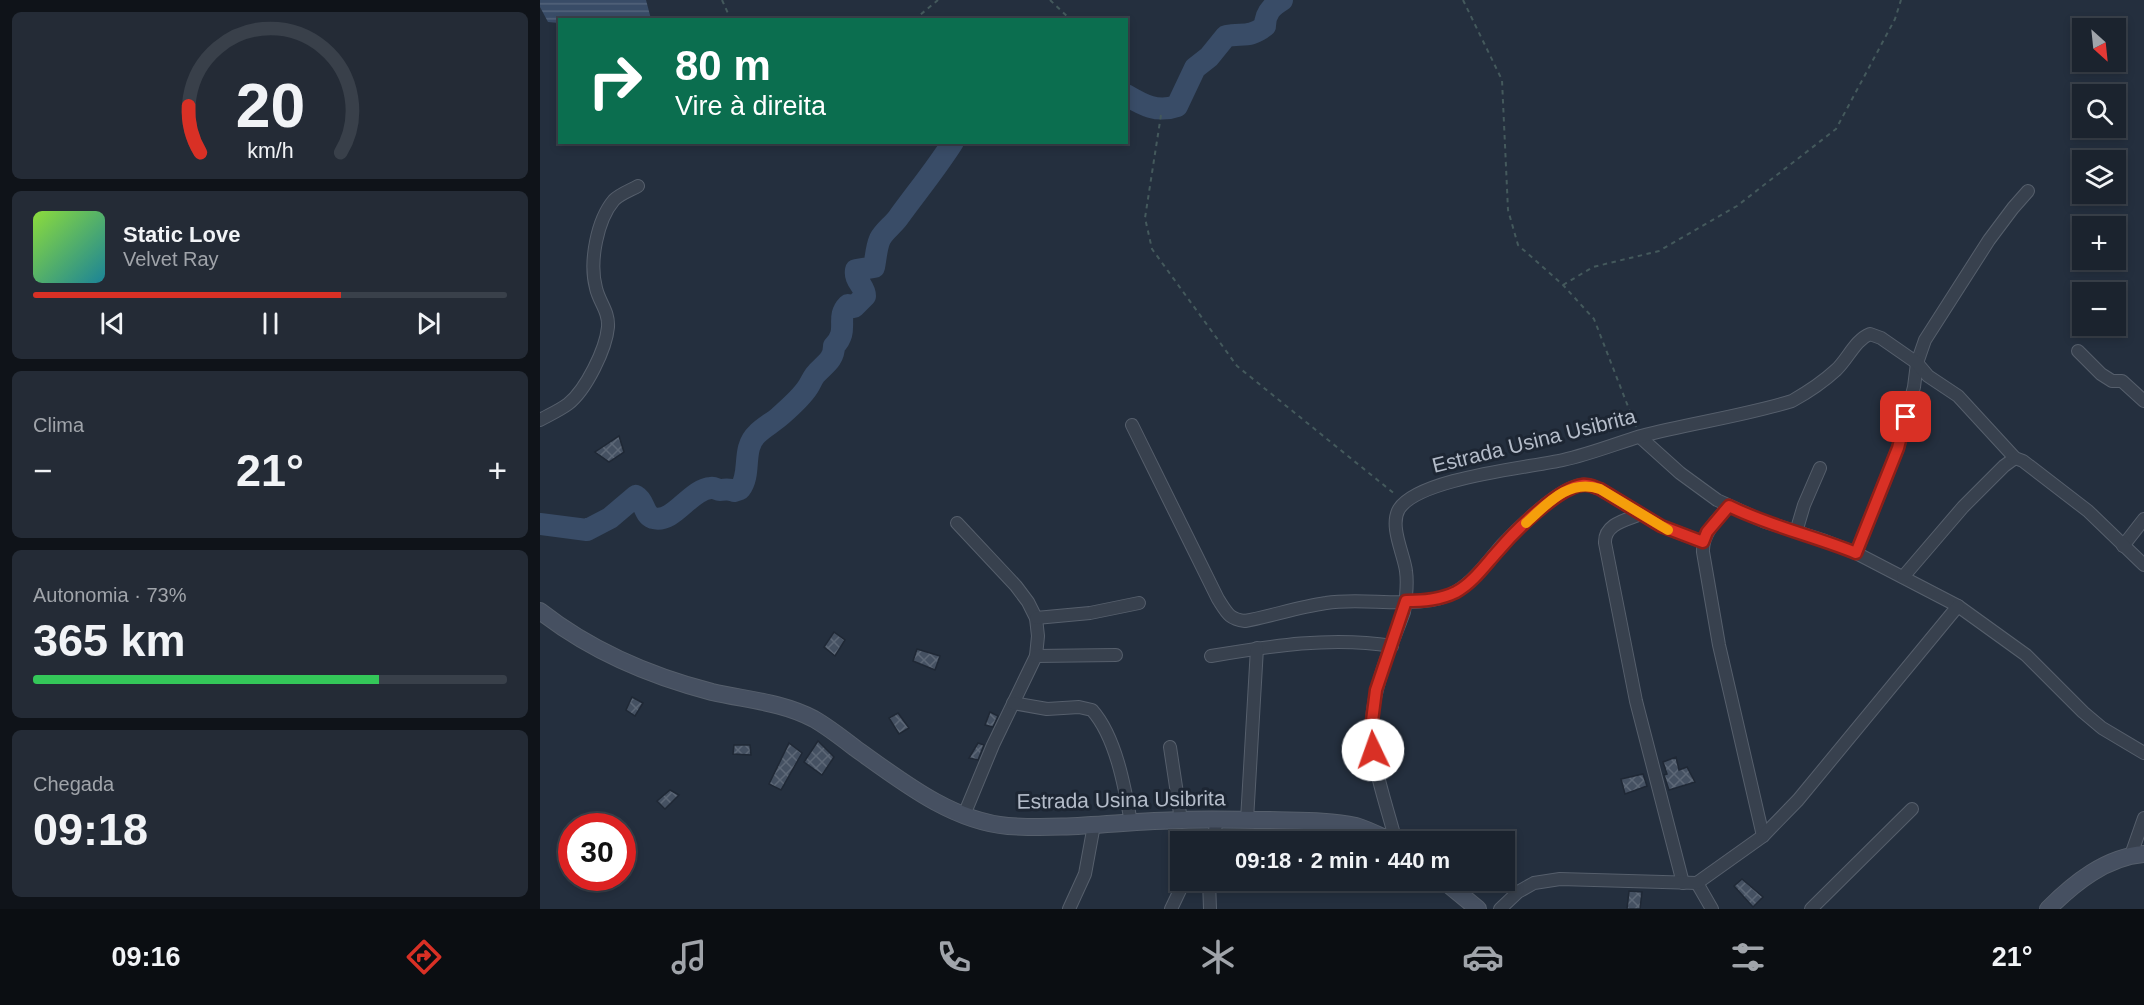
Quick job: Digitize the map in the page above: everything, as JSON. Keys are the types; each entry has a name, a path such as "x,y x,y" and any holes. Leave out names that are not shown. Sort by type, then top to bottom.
{"street":[{"path":"540,420 569,403 591,375 601,355 608,328 607,311 596,289 593,266 599,227 615,199 638,186"},
{"path":"1856,553 1898,448 1914,387 1917,363 1925,340 1951,297 2013,208 2028,191"},
{"name":"Estrada Usina Usibrita","path":"1392,831 1373,750 1372,721 1376,690 1406,601 1406,571 1395,521 1398,511 1405,502 1450,482 1501,470 1561,460 1640,437 1792,400 1807,393 1837,369 1860,340 1869,334 1881,338 1917,363"},
{"path":"2078,351 2101,374 2112,381 2122,381 2144,401"},
{"path":"1917,363 1928,376 1958,396 2015,458 2023,461 2088,511 2144,566"},
{"path":"1132,425 1218,599 1227,614 1234,620 1266,618 1327,603 1357,600 1431,600 1456,591 1477,574 1505,543 1549,502 1572,488 1589,485 1600,489 1661,526 1703,542"},
{"path":"1640,437 1680,473 1717,500 1763,521 1856,553 1958,606 2026,655 2102,728 2144,753"},
{"path":"1903,577 1963,507 2015,458"},
{"path":"1796,532 1804,505 1820,468"},
{"path":"1729,506 1707,532 1703,542 1712,610 1763,836"},
{"path":"1641,514 1610,527 1606,531 1605,543 1636,701 1683,883"},
{"path":"2123,546 2144,519"},
{"path":"957,523 1028,602 1036,618 1038,636 1036,656 993,746 964,815"},
{"path":"1036,618 1089,613 1139,603"},
{"path":"1500,909 1518,892 1534,883 1560,879 1697,883 1763,836 1798,800 1958,606"},
{"name":"Estrada Usina Usibrita","path":"540,611 566,631 604,652 657,676 714,692 769,703 815,720 888,772 964,815 1006,826 1094,825 1217,819 1326,822 1367,831"},
{"path":"1211,656 1257,648 1332,641 1367,642 1392,646"},
{"path":"1247,820 1257,648"},
{"path":"1036,656 1116,655"},
{"path":"1014,703 1047,709 1079,707 1092,710 1102,725 1116,761 1124,786 1131,823"},
{"path":"1170,747 1181,820"},
{"path":"1811,909 1912,809"},
{"path":"2048,909 2086,876 2112,861 2137,854 2144,818"},
{"path":"1215,831 1217,819"},
{"path":"1069,909 1085,874 1094,825"},
{"path":"1697,883 1712,909"},
{"path":"1171,909 1180,891"},
{"path":"1209,891 1210,909"},
{"path":"1456,891 1478,909"}],"path":[{"path":"722,0 730,18"},
{"path":"916,18 938,0"},
{"path":"1050,0 1069,18"},
{"path":"1463,0 1502,80 1508,210 1518,245 1563,285 1594,319 1640,437"},
{"path":"1563,285 1593,267 1659,251 1737,206 1836,129 1895,19 1901,0"},
{"path":"1161,115 1145,218 1152,249 1237,366 1405,502"}],"water":[{"path":"540,0 646,0 651,18 558,18 558,23 548,22 540,7"}],"building":[{"path":"619,436 624,452 609,462 595,452"},
{"path":"834,632 845,640 835,656 824,647"},
{"path":"917,649 940,656 935,670 913,661"},
{"path":"632,697 643,703 635,716 626,710"},
{"path":"990,712 998,716 993,727 985,725"},
{"path":"898,713 909,728 899,734 889,718"},
{"path":"818,741 834,757 822,775 804,762"},
{"path":"789,743 802,753 781,790 769,784"},
{"path":"978,743 984,745 978,760 969,758"},
{"path":"734,745 750,745 751,755 733,754"},
{"path":"1676,757 1679,770 1687,767 1695,782 1669,790 1663,762"},
{"path":"1643,774 1647,786 1625,794 1621,779"},
{"path":"670,790 679,795 665,809 657,801"},
{"path":"1742,879 1763,897 1753,907 1734,886"},
{"path":"1629,891 1642,892 1640,909 1627,909"}],"waterway":[{"path":"1128,96 1144,105 1157,108 1177,106 1195,68 1209,57 1226,36 1251,34 1260,30 1265,26 1270,10 1282,0"},
{"path":"540,524 587,530 610,518 636,496 650,516 661,518 668,516 703,490 712,488 734,491 740,489 744,483 752,440 798,399 815,375 828,362 841,335 844,310 848,305 854,307 865,296 856,270 874,267 880,239 952,144"}],"slow traffic":[{"path":"1526,523 1562,493 1581,485 1589,485 1600,489 1668,530"}],"route":[{"path":"1373,750 1372,721 1376,690 1406,601 1431,600 1446,596 1467,584 1505,543 1549,502 1562,493 1581,485 1589,485 1600,489 1661,526 1703,542 1707,532 1729,506 1763,521 1856,553 1879,490 1898,448 1906,417"}]}
